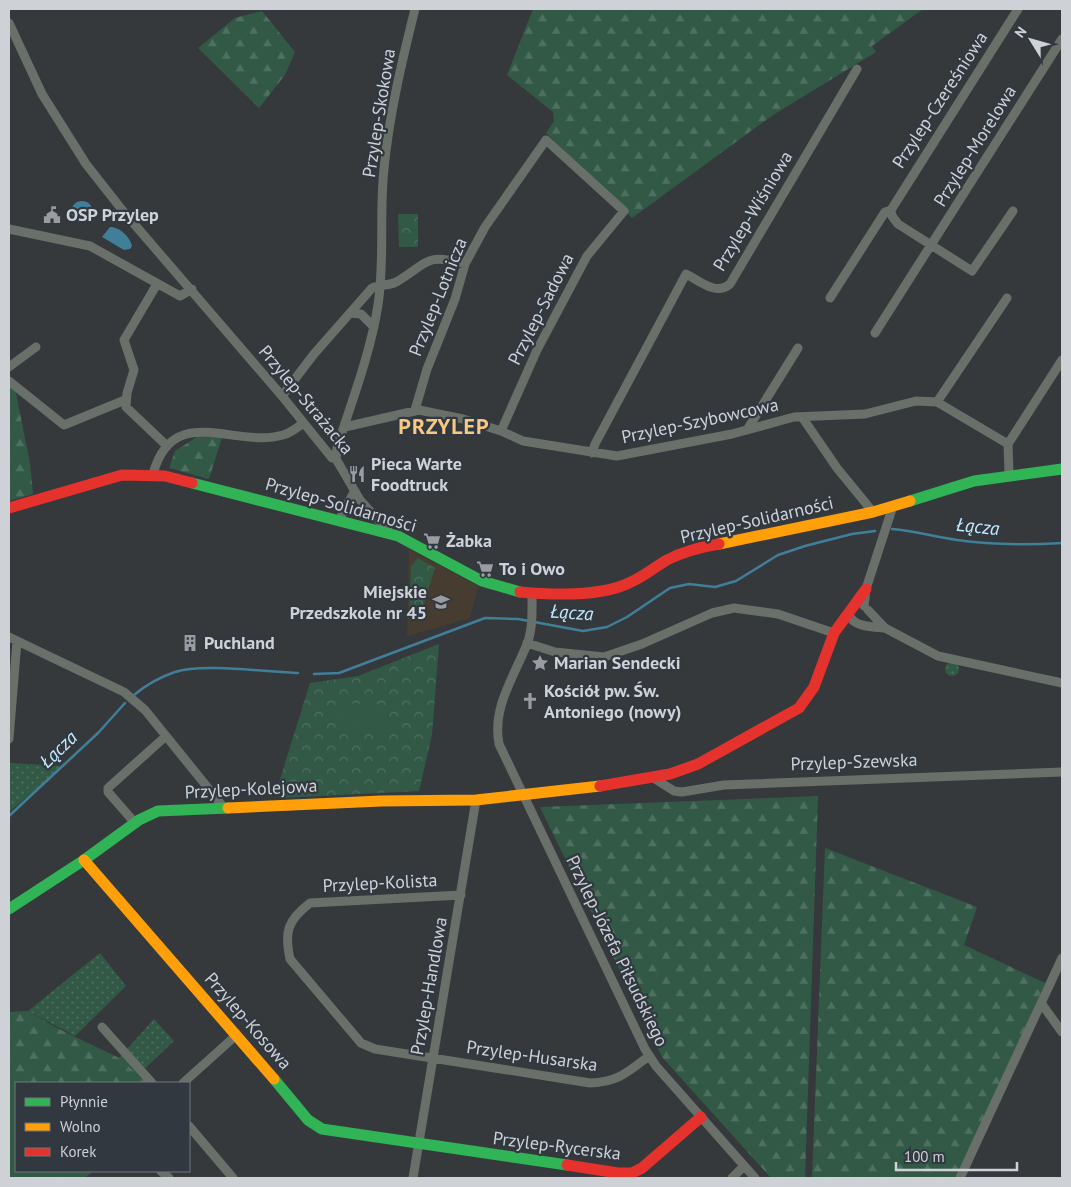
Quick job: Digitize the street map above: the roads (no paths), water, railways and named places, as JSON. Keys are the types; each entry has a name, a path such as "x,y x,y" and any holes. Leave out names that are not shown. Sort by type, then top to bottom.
{"street":[{"name":"Przylep-Skokowa","path":"336,459 340,438 345,427 374,327 381,284 384,170 403,57 415,9"},
{"name":"Przylep-Czereśniowa","path":"830,298 885,212 891,210 1018,9"},
{"name":"Przylep-Strażacka","path":"9,22 42,94 86,164 123,211 282,396 323,448 332,458 336,459 354,492 366,508 391,534"},
{"name":"Przylep-Morelowa","path":"875,333 1062,39"},
{"name":"Przylep-Wiśniowa","path":"592,453 595,444 686,274 716,290 724,289 730,284 857,69"},
{"name":"Przylep-Lotnicza","path":"415,410 426,369 455,299 465,264 485,227 546,140 624,211"},
{"path":"891,210 892,216 898,224 972,271 1013,211"},
{"name":"Przylep-Sadowa","path":"501,430 537,350 586,256 624,211"},
{"path":"9,229 90,246 180,296 192,289"},
{"path":"282,396 314,354 372,288 381,284 396,283 417,266 431,260 446,259 465,264"},
{"path":"158,284 124,340 134,370 125,400 129,412 166,446"},
{"path":"937,402 1008,298"},
{"path":"350,313 361,314 374,327"},
{"path":"9,367 36,347"},
{"path":"747,430 798,348"},
{"path":"1009,474 1008,444 1062,360"},
{"path":"9,381 64,425 125,400"},
{"path":"802,417 865,414 916,401 937,402 1008,444"},
{"name":"Przylep-Szybowcowa","path":"345,427 415,410 464,419 501,430 523,441 592,453 625,455 747,430 794,417 802,417 832,461 873,512"},
{"path":"153,474 166,446 176,437 186,434 278,436 290,432 303,423"},
{"path":"323,448 340,438"},
{"name":"Przylep-Solidarności","path":"9,508 113,477 153,474 186,480 391,534 418,545 493,586 532,594 601,591 630,583 669,559 693,549 873,512 960,485 1009,474 1062,469"},
{"path":"339,520 354,492"},
{"path":"525,796 670,774 698,764 782,718 806,700 814,686 837,629 858,613 893,506"},
{"name":"Przylep-Józefa Piłsudskiego","path":"532,594 532,612 527,643 504,695 496,727 498,744 525,796 527,804 649,1056 755,1178"},
{"path":"527,643 555,652 604,656 642,644 712,613 734,608 778,614 837,629"},
{"path":"858,613 938,656 1062,683"},
{"path":"858,613 869,627 885,628"},
{"path":"9,739 13,639 124,692 145,710 225,809"},
{"path":"135,823 108,792 108,788 166,736"},
{"name":"Przylep-Szewska","path":"652,777 674,790 682,792 724,785 1062,772"},
{"name":"Przylep-Kolejowa","path":"9,909 84,860 147,815 158,812 381,801 476,800 525,796"},
{"name":"Przylep-Handlowa","path":"414,1178 476,800"},
{"name":"Przylep-Kosowa","path":"84,860 236,1033 308,1120 322,1129 418,1145"},
{"name":"Przylep-Kolista","path":"433,1058 375,1049 361,1043 290,959 286,943 288,927 296,914 310,903 461,895"},
{"path":"960,1178 1062,958"},
{"path":"1041,1004 1062,1032"},
{"path":"102,1027 151,1082"},
{"path":"183,1082 232,1039 236,1033"},
{"name":"Przylep-Husarska","path":"433,1058 590,1083 620,1078 649,1056"},
{"name":"Przylep-Rycerska","path":"418,1145 618,1173 632,1173 642,1168 701,1117"},
{"path":"190,1127 233,1178"},
{"path":"732,1178 744,1166"}],"water":[{"path":"82,201 90,204 93,212 90,220 82,223 74,220 71,212 74,204"},
{"path":"110,227 114,227 127,236 132,246 130,249 124,250 102,237"}],"waterway":[{"name":"Łącza","path":"892,529 983,543 1062,543"},
{"name":"Łącza","path":"314,674 339,673 485,618 518,619 583,631 607,627 627,617 670,588 689,584 715,587 736,581 778,555 852,534 875,531"},
{"name":"Łącza","path":"134,695 159,679 187,669 218,668 298,673"},
{"name":"Łącza","path":"9,816 98,733 125,703"}],"place":[{"name":"OSP Przylep","path":"52,215"},
{"name":"Pieca Warte Foodtruck","path":"357,474"},
{"name":"Żabka","path":"432,541"},
{"name":"To i Owo","path":"485,569"},
{"name":"Miejskie Przedszkole nr 45","path":"441,602"},
{"name":"Puchland","path":"190,643"},
{"name":"Marian Sendecki","path":"540,663"},
{"name":"Kościół pw. Św. Antoniego (nowy)","path":"530,701"}],"district":[{"name":"PRZYLEP","path":"444,426"}]}
